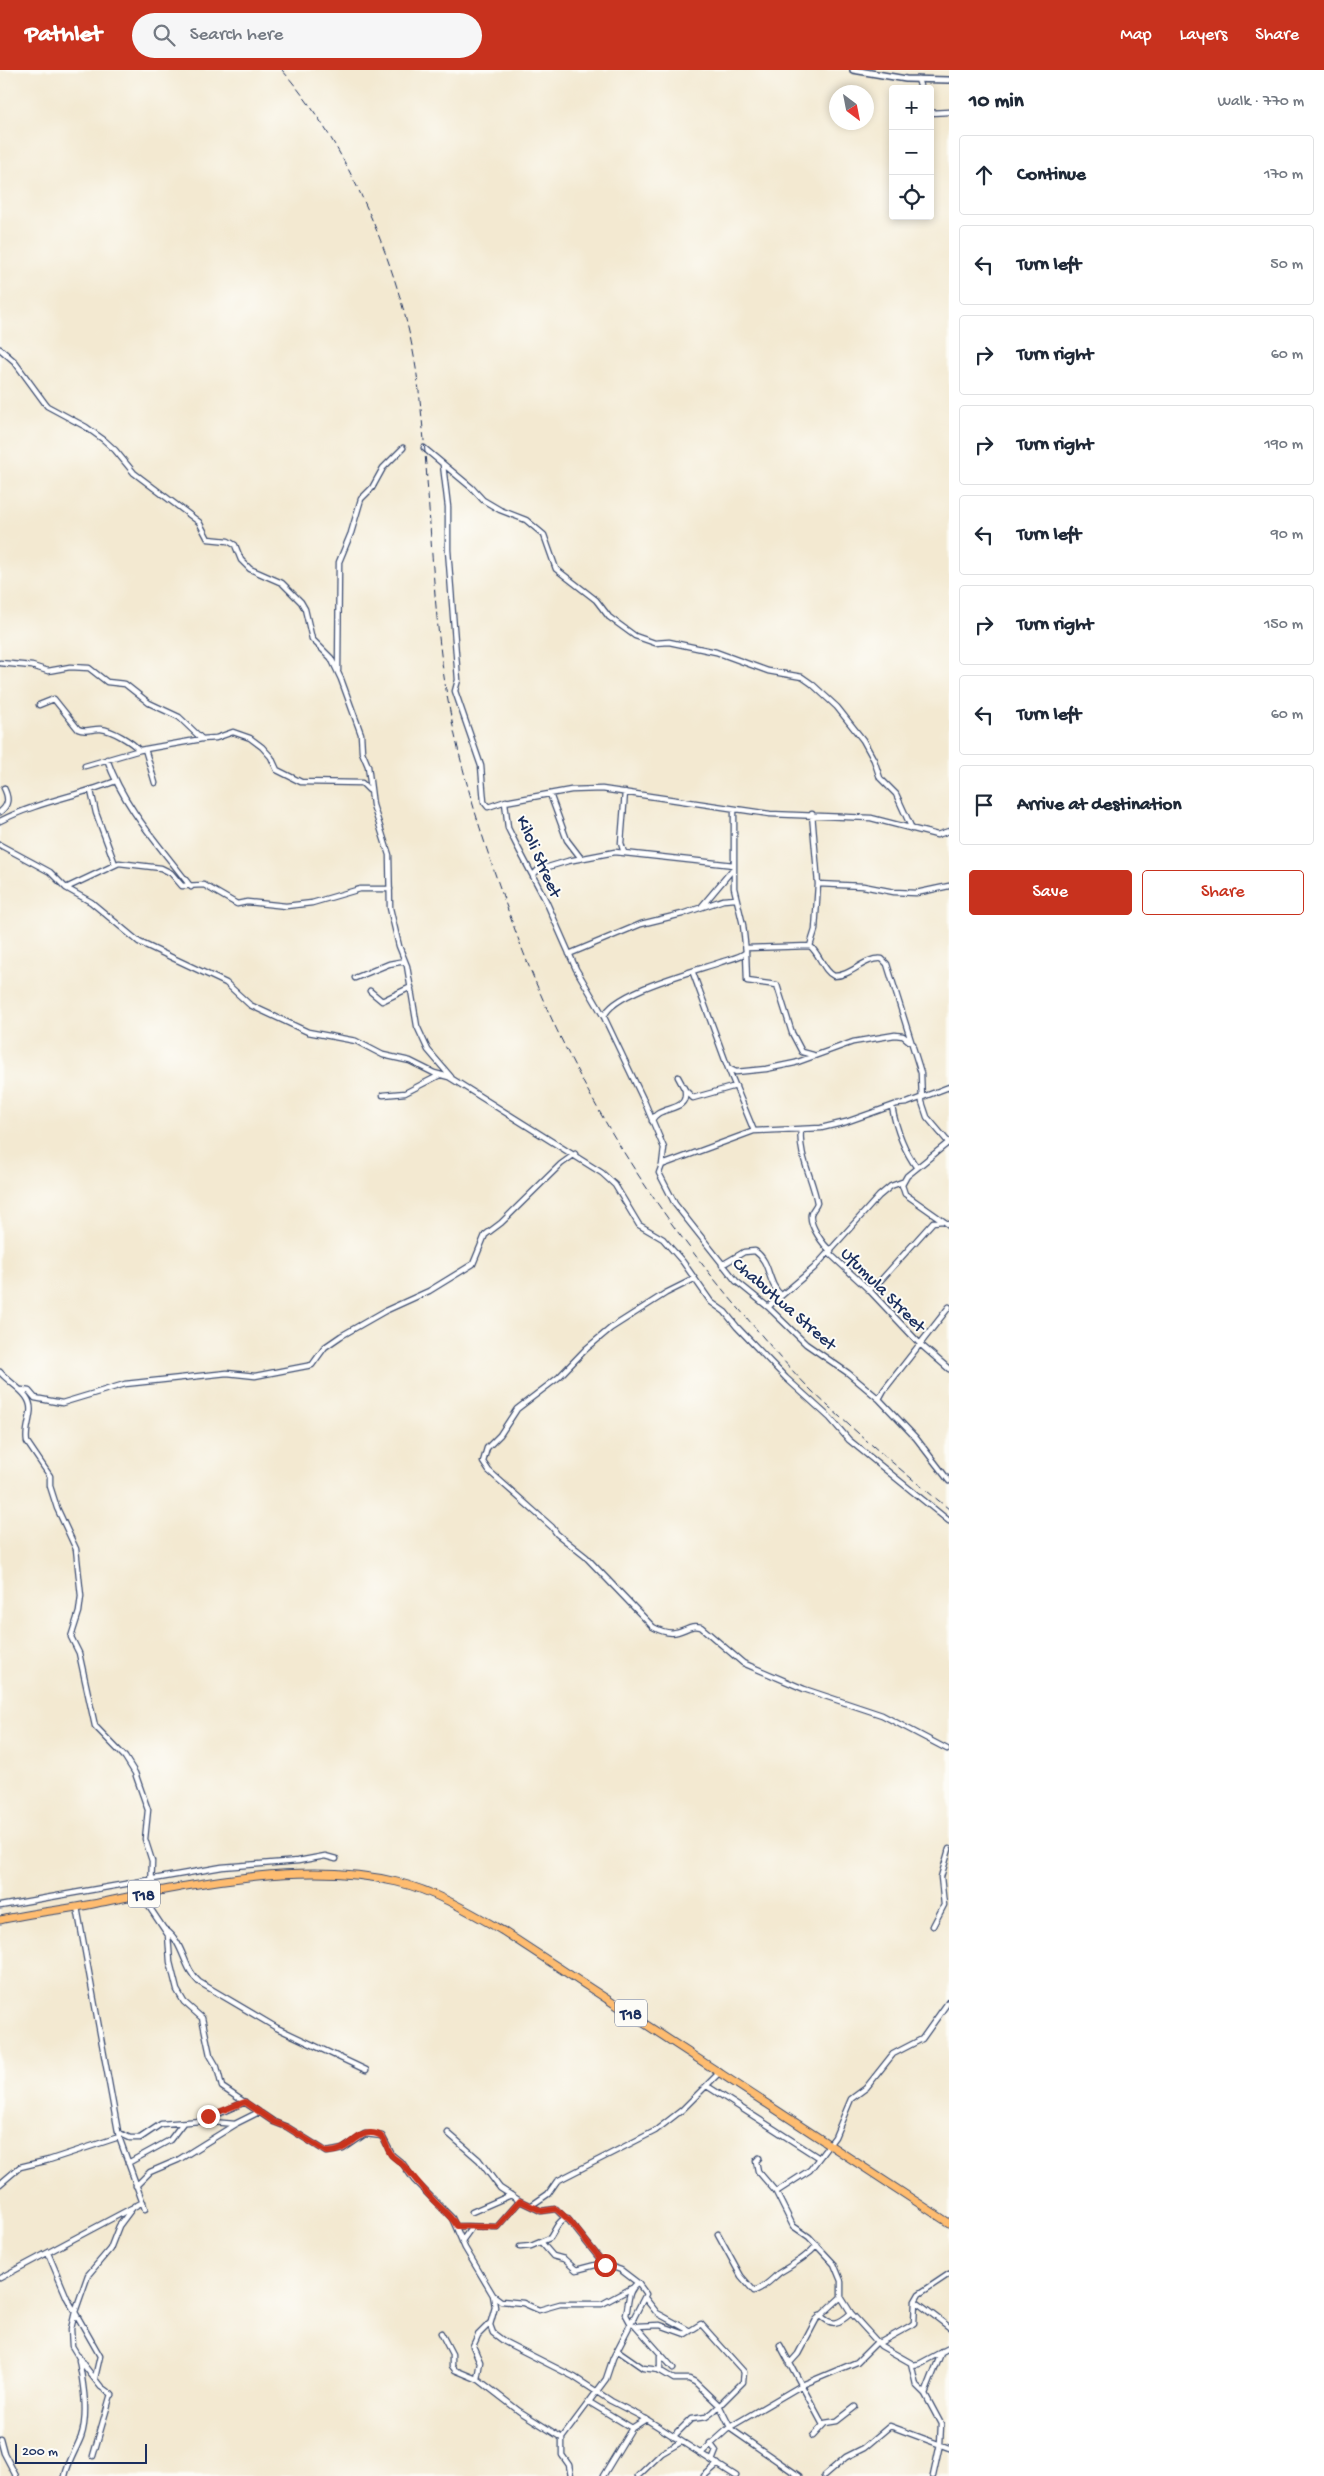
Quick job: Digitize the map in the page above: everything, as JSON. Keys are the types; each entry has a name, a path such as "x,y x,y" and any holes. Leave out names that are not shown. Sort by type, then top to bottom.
{"highway":[{"name":"T18","path":"0,1920 151,1893 289,1872 347,1873 410,1885 457,1905 504,1931 830,2144 948,2224"}],"street":[{"path":"853,70 918,79 949,80"},
{"path":"918,79 920,85"},
{"path":"934,113 949,112"},
{"path":"0,349 14,361 49,408 86,427 104,440 116,450 134,473 200,524 208,539 228,540 235,545 241,560 250,570 282,583 298,598 305,609 312,639 326,651 338,672 361,734 362,752 368,766 370,791 380,830 389,855 394,924 411,987 416,1022 428,1050 452,1078 467,1089 509,1112 575,1154 610,1180 639,1225 663,1239 711,1302 725,1312 736,1327 786,1378 830,1418 849,1440 949,1521"},
{"path":"338,672 339,562 352,533 361,500 372,488 383,468 403,448"},
{"path":"424,448 469,485 483,500 500,510 526,520 544,535 556,569 596,600 609,617 635,636 655,643 669,642 716,652 768,671 802,677 812,684 837,707 863,740 874,760 880,778 896,794 912,829"},
{"path":"443,465 448,501 448,550 458,680 456,691 481,766 484,802 488,807 498,802 506,801"},
{"path":"0,663 32,666 48,671 70,667 89,668 107,682 125,684 149,703 179,717 202,739"},
{"path":"39,705 54,699 78,729 84,731 104,729 128,739 139,750"},
{"path":"85,766 139,750 216,738 232,732 238,733 268,752 278,770 301,782 362,783 370,791"},
{"path":"145,749 155,783"},
{"path":"107,759 116,781 140,823 191,887"},
{"path":"0,821 46,802 91,791 116,781"},
{"path":"0,812 7,804 7,794 4,788"},
{"name":"Kiloli Street","path":"662,1165 664,1148 645,1103 604,1017 569,954 508,828 505,811 506,801 591,788 770,814 812,814 876,818 937,835 949,831"},
{"path":"91,791 96,812 115,864"},
{"path":"624,853 621,843 625,792"},
{"path":"550,794 567,840 580,858"},
{"path":"734,808 733,867 736,899 746,950 747,981 776,985 800,1049 804,1054 814,1055"},
{"path":"810,946 815,930 818,884 812,814"},
{"path":"0,845 50,872 66,888 91,902 139,942 226,983 250,1005 308,1032 325,1033 362,1043 383,1055 410,1061 440,1075 452,1078"},
{"path":"532,875 538,870 580,858 615,852 733,867"},
{"path":"66,888 115,864 161,868 171,873 182,886 191,887 204,884 237,904 247,902 286,906 312,904 360,888 390,889"},
{"path":"701,907 733,867"},
{"path":"818,884 862,886 894,892 916,893 949,886"},
{"path":"569,954 618,932 728,899 736,899"},
{"path":"604,1017 609,1006 635,992 676,976 693,973 746,950 810,946 820,956 829,974 834,976 852,972 875,959 884,961 892,978 921,1073 924,1110 930,1123 949,1142 902,1182 891,1186 879,1196 830,1252 804,1278 768,1307"},
{"path":"355,978 389,964 405,961"},
{"path":"693,973 728,1068 754,1131"},
{"path":"370,991 382,1001 411,987"},
{"path":"728,1068 736,1072 760,1070 795,1063 853,1042 895,1035 903,1036 913,1044"},
{"path":"383,1095 405,1093 440,1075"},
{"path":"678,1077 685,1090 693,1098 736,1086"},
{"path":"662,1165 754,1131 800,1130 846,1122 949,1087"},
{"path":"652,1121 656,1114 683,1104 686,1100 685,1090"},
{"path":"892,1107 895,1124 917,1168"},
{"name":"Ufumula Street","path":"800,1130 806,1164 817,1203 811,1213 811,1220 823,1243 920,1344 949,1369"},
{"path":"20,1390 29,1391 35,1398 60,1403 125,1384 227,1373 255,1376 312,1365 325,1347 341,1336 365,1321 429,1291 473,1264 485,1234 501,1223 561,1164 575,1154"},
{"name":"Chabutwa Street","path":"662,1165 659,1174 670,1196 722,1265 806,1344 848,1373 879,1399 916,1438 949,1481"},
{"path":"902,1182 906,1194 949,1226"},
{"path":"931,1212 933,1222"},
{"path":"869,1290 881,1280 933,1222 943,1221"},
{"path":"722,1265 744,1252 755,1251 767,1265 776,1289 781,1295"},
{"path":"694,1279 666,1293 611,1328 586,1349 559,1377 521,1405 500,1435 487,1448 483,1462 498,1481 510,1487 559,1536 586,1557 653,1627 664,1632 677,1633 694,1625 701,1627 743,1663 804,1689 880,1714 947,1749"},
{"path":"879,1399 949,1307"},
{"path":"0,1372 28,1398 31,1407 27,1442 50,1476 50,1486 57,1508 76,1549 81,1596 72,1637 79,1653 94,1726 125,1758 135,1773 148,1810 145,1839 151,1855 151,1893 148,1905 165,1929 177,1940 194,1976 200,1982 277,2028 366,2070"},
{"path":"933,1926 944,1904 941,1878 949,1849"},
{"path":"0,1906 150,1878 222,1867 298,1861 325,1856 336,1859"},
{"path":"76,1907 119,2135 145,2209"},
{"path":"165,1929 169,1941 170,1962 175,1986 184,2002 202,2018 208,2051 216,2067 219,2082 226,2090 327,2152 343,2149 365,2134 382,2136 392,2155 403,2164 412,2177 436,2202 448,2212 493,2296 495,2307 490,2323 478,2335 473,2346 480,2362 477,2379"},
{"path":"776,2192 804,2176 830,2144 851,2099 866,2088 893,2054 922,2039 949,2001"},
{"path":"532,2205 547,2194 557,2182 668,2123 720,2072"},
{"path":"707,2086 819,2158"},
{"path":"201,2121 245,2102"},
{"path":"136,2186 150,2172 178,2160 259,2112"},
{"path":"0,2184 20,2167 49,2160 119,2135 140,2138 159,2124 201,2121 239,2123"},
{"path":"128,2163 170,2140 183,2123"},
{"path":"448,2133 479,2160 494,2182 511,2195 542,2211 556,2209 570,2221 602,2263 621,2270 638,2283 644,2290 645,2298 656,2313 690,2331"},
{"path":"759,2158 756,2161 757,2170 776,2192 790,2221 830,2259 840,2275 841,2297 851,2313 888,2352 905,2358 912,2365 916,2384 925,2394 941,2424 940,2444 933,2476"},
{"path":"472,2212 511,2195"},
{"path":"457,2226 497,2227 520,2201"},
{"path":"0,2278 143,2202"},
{"path":"93,2456 111,2395 77,2354 70,2340 75,2312 88,2276 110,2249 119,2226 134,2206"},
{"path":"520,2247 550,2238 554,2229 565,2218"},
{"path":"462,2241 472,2226"},
{"path":"718,2234 746,2284 754,2291 810,2254 817,2245"},
{"path":"541,2242 553,2256 564,2259 576,2270 602,2263"},
{"path":"48,2253 75,2312 100,2356 96,2378"},
{"path":"700,2454 730,2426 802,2386 857,2362 877,2342 881,2342 913,2324 915,2301 922,2292 949,2274"},
{"path":"493,2296 501,2301 523,2302 539,2310 561,2304 602,2304 638,2283"},
{"path":"632,2288 626,2315 673,2368"},
{"path":"789,2364 798,2354 820,2315 841,2297"},
{"path":"571,2476 569,2465 562,2455 562,2438 598,2393 617,2350 633,2324 645,2298"},
{"path":"915,2301 949,2326"},
{"path":"820,2315 827,2322 834,2324 841,2322 851,2313"},
{"path":"490,2323 493,2333 505,2342 574,2377 598,2393 646,2419 736,2476"},
{"path":"633,2324 660,2325 685,2334 701,2324 744,2372 743,2382 706,2417 691,2419 673,2436"},
{"path":"441,2332 452,2354 452,2366 455,2370 477,2379 519,2411 562,2438"},
{"path":"780,2345 823,2424"},
{"path":"912,2365 919,2364 949,2347"},
{"path":"617,2350 643,2368 660,2370 674,2379 689,2379 695,2382 719,2405 730,2426 739,2436 799,2476"},
{"path":"925,2394 942,2351"},
{"path":"660,2353 660,2370"},
{"path":"65,2476 69,2460 82,2434 85,2407 77,2354"},
{"path":"589,2402 632,2428"},
{"path":"813,2436 823,2424 837,2420 856,2407"},
{"path":"603,2476 632,2428 646,2419"},
{"path":"824,2476 846,2457 864,2448 890,2426 949,2448"},
{"path":"0,2438 4,2453 16,2476"},
{"path":"638,2476 657,2457 681,2442"},
{"path":"710,2443 716,2451 712,2461"},
{"path":"704,2476 718,2464"}],"railway":[{"path":"282,70 307,101 352,176 388,259 401,302 412,343 418,383 439,634 454,733 470,795 499,886 531,971 554,1024 580,1077 609,1128 640,1177 708,1272 812,1391 879,1452 949,1509"}],"route":[{"path":"208,2116 245,2102 274,2122 287,2127 314,2146 327,2152 346,2148 362,2135 377,2134 386,2140 388,2151 403,2164 412,2177 448,2212 457,2226 468,2228 479,2225 491,2228 497,2227 520,2201 542,2211 556,2209 570,2221 578,2234 605,2265"}]}
